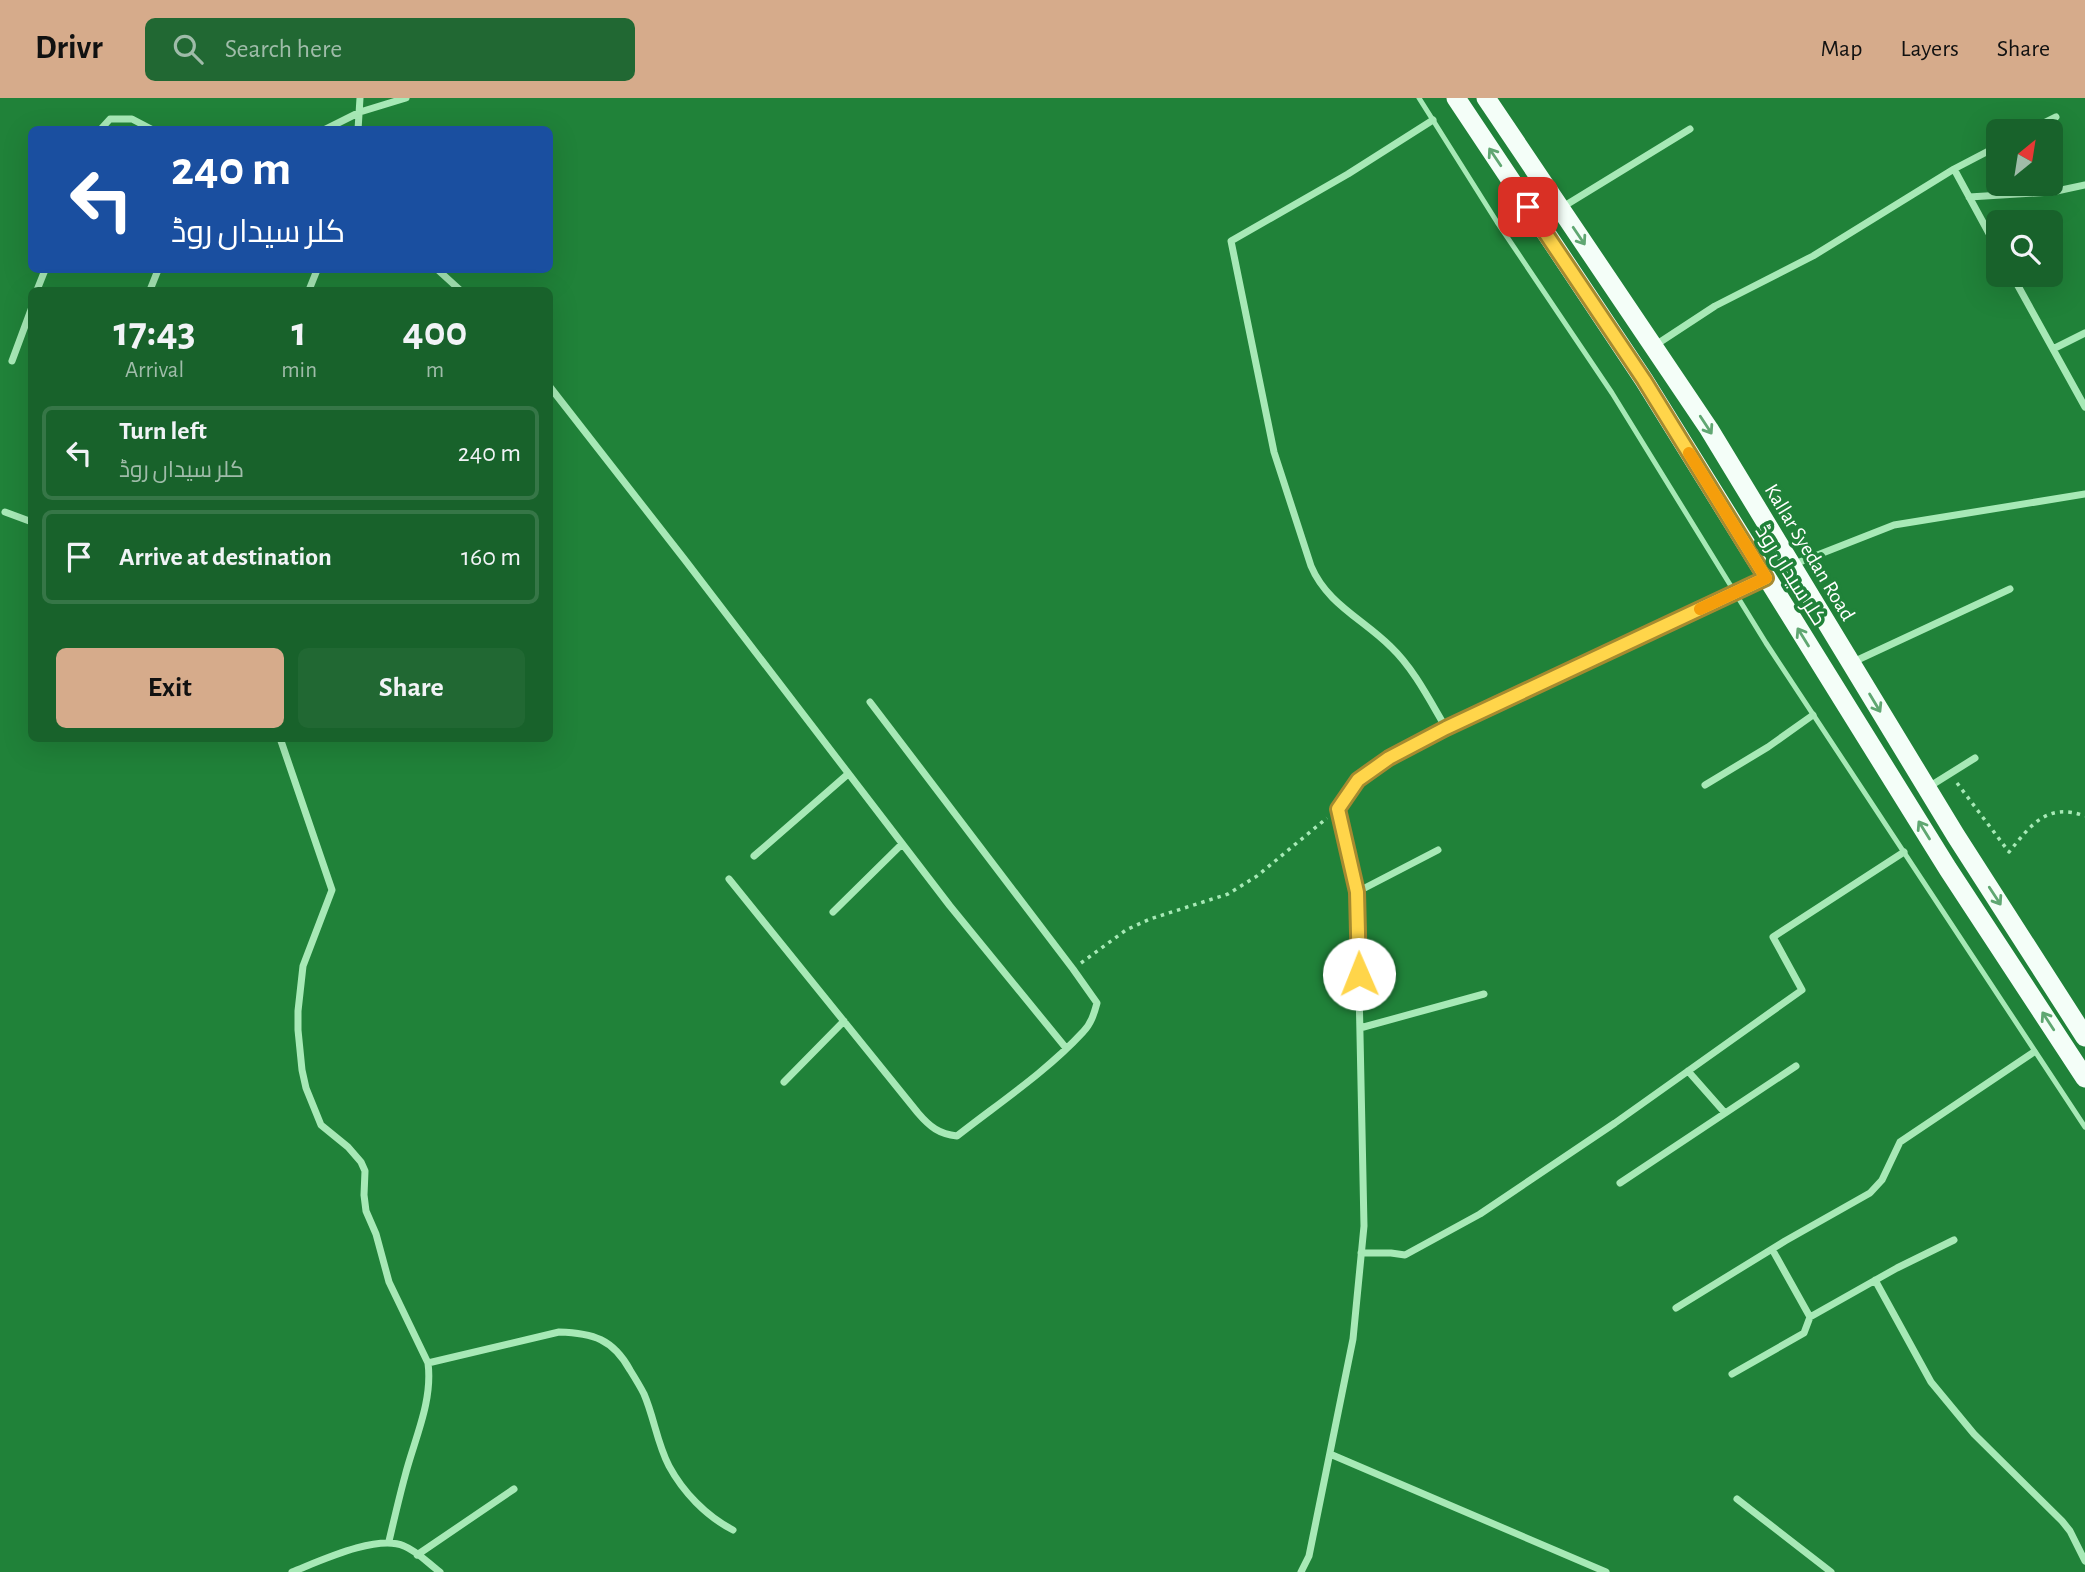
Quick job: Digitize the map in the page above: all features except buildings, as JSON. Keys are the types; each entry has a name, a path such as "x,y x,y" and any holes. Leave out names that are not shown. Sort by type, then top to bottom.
{"highway":[{"name":"کلر سیداں روڈ","path":"1456,98 1644,380 1948,869 2085,1078"},
{"name":"Kallar Syedan Road","path":"1486,98 1709,429 1927,788 2085,1037"}],"street":[{"path":"358,126 360,98"},
{"path":"332,126 360,112 406,98"},
{"path":"2052,119 2056,117"},
{"path":"104,126 110,119 132,119 145,126"},
{"path":"1433,120 1348,174 1231,241 1274,452 1318,583 1329,596 1393,649 1423,688 1446,728"},
{"path":"1560,208 1690,129"},
{"path":"1653,346 1716,306 1813,256 1954,169 1986,152"},
{"path":"1954,169 1986,228"},
{"path":"1969,197 2052,192 2085,185"},
{"path":"441,273 457,287"},
{"path":"2019,287 2085,407"},
{"path":"12,361 28,318"},
{"path":"2053,349 2085,333"},
{"path":"553,391 950,906 1066,1048"},
{"path":"1791,565 1894,525 2085,494"},
{"path":"5,512 28,521"},
{"path":"1301,1572 1309,1556 1353,1339 1364,1226 1357,892 1338,809 1358,780 1389,758 1446,728 1766,578"},
{"path":"1851,663 2010,589"},
{"path":"729,879 931,1128 943,1134 957,1136 1047,1066 1084,1031 1094,1016 1097,1003 870,702"},
{"path":"1705,785 1768,747 1813,715"},
{"path":"281,742 332,890 303,966 298,1030 306,1088 321,1125 348,1147 365,1171 366,1211 376,1234 389,1282 428,1363 430,1386 389,1541"},
{"path":"1927,788 1975,758"},
{"path":"754,856 848,774"},
{"path":"833,912 902,844"},
{"path":"1357,892 1438,850"},
{"path":"1361,1253 1405,1255 1469,1220 1585,1143 1802,990 1773,937 1904,852"},
{"path":"1360,1028 1484,994"},
{"path":"784,1082 844,1021"},
{"path":"1676,1308 1870,1193 1882,1180 1900,1142 2034,1052"},
{"path":"1620,1183 1796,1066"},
{"path":"1688,1071 1725,1114"},
{"path":"1732,1374 1804,1333 1810,1317 1954,1240"},
{"path":"1772,1250 1810,1317"},
{"path":"1875,1280 1931,1382 1974,1434 2062,1521 2085,1561"},
{"path":"428,1363 559,1332 602,1339 617,1349 644,1393 668,1464 679,1482 705,1511 733,1530"},
{"path":"1330,1454 1606,1572"},
{"path":"417,1555 514,1489"},
{"path":"1737,1499 1830,1572"},
{"path":"297,1571 340,1553 389,1541 407,1546 440,1572"}],"lane":[{"path":"1419,98 1497,222 1612,393 1813,715 2085,1127"}],"path":[{"path":"1950,774 2009,852 2032,824 2042,817 2065,811 2085,816"},
{"path":"1073,969 1126,930 1150,919 1228,894 1256,876 1338,809"}],"slow traffic":[{"path":"1689,453 1766,578 1700,609"}],"route":[{"path":"1359,974 1357,892 1338,809 1358,780 1389,758 1446,728 1766,578 1644,380 1528,207"}]}
